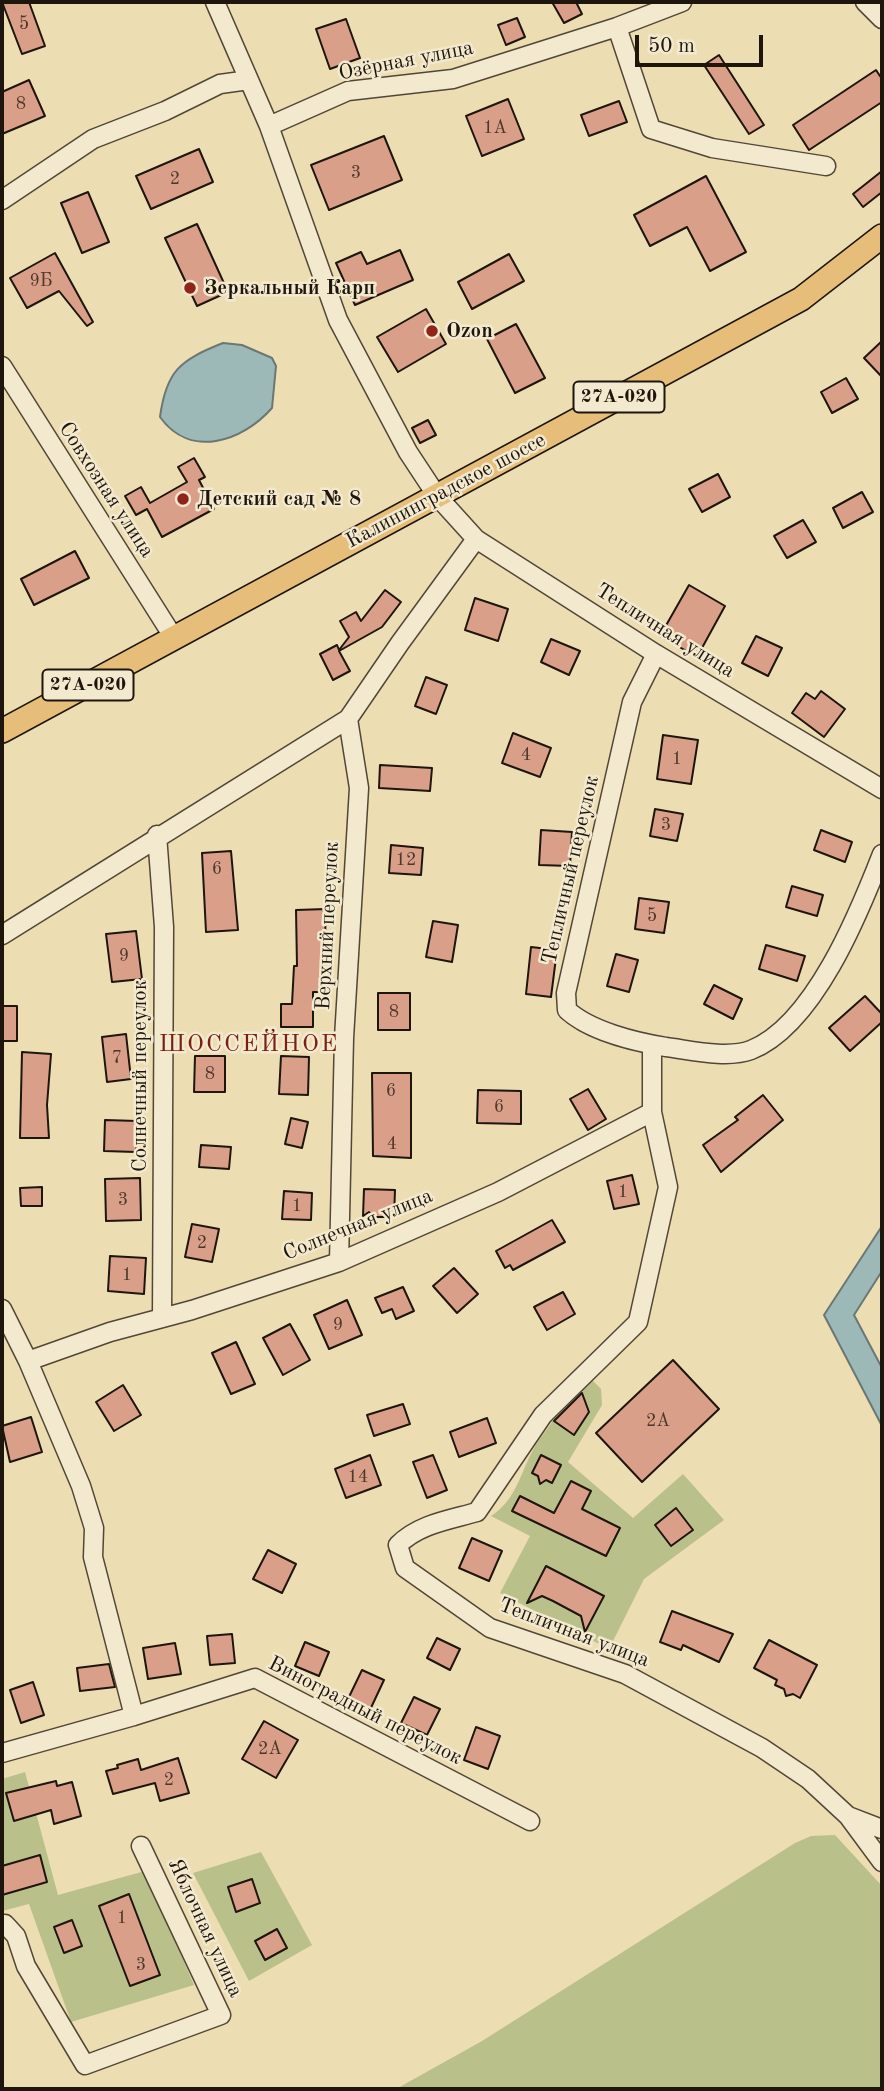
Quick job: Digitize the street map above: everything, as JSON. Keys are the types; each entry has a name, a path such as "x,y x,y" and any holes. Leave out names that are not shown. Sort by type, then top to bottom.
{"main road":[{"name":"Калининградское шоссе","path":"2,731 801,299 882,236"}],"street":[{"path":"215,2 269,126 338,320 408,452 437,495"},
{"name":"Озёрная улица","path":"269,126 348,91 453,79 617,27 682,2"},
{"path":"865,2 882,19"},
{"path":"617,27 651,129 712,148 826,166"},
{"path":"2,200 93,139 165,111 220,84 249,80"},
{"name":"Совхозная улица","path":"2,366 174,638"},
{"name":"Тепличная улица","path":"437,495 476,539 656,654 882,789"},
{"path":"2,934 348,719 476,539"},
{"name":"Тепличный переулок","path":"652,1045 579,1021 567,1010 566,993 632,702 656,654"},
{"name":"Верхний переулок","path":"339,1262 344,1038 359,788 348,719"},
{"name":"Солнечный переулок","path":"158,835 164,927 162,1318"},
{"path":"652,1045 720,1053 750,1050 775,1034 797,1014 818,985 856,919 882,854"},
{"name":"Тепличная улица","path":"652,1045 652,1112 668,1186 638,1322 542,1415 477,1512 425,1527 409,1534 398,1545 405,1568 489,1628 625,1674 762,1748 808,1779 848,1816"},
{"name":"Солнечная улица","path":"28,1361 110,1332 339,1262 498,1192 652,1112"},
{"path":"2,1309 28,1361 81,1486 94,1528 93,1557 135,1716"},
{"name":"Виноградный переулок","path":"2,1753 135,1716 255,1678 530,1821"},
{"path":"848,1816 882,1829"},
{"path":"848,1816 882,1862"},
{"name":"Яблочная улица","path":"2,1924 16,1936 26,1966 85,2065 221,2015 141,1846"}],"green space":[{"path":"585,1373 601,1389 602,1405 568,1462 633,1518 683,1474 724,1520 644,1579 609,1649 500,1593 530,1536 491,1516 512,1494 535,1446 552,1422 547,1415"},
{"path":"25,1772 58,1895 145,1871 194,1985 71,2022 29,1904 2,1911 2,1779"},
{"path":"835,1835 882,1886 882,2089 396,2089 482,2041 795,1843 811,1836"},
{"path":"261,1852 312,1945 249,1981 193,1873"}],"water":[{"path":"223,343 242,345 272,358 276,366 272,408 246,430 231,437 201,442 186,438 172,430 160,417 166,388 171,378 186,362"},
{"path":"882,1226 882,1271 854,1315 882,1368 882,1426 824,1315"}],"building":[{"path":"2,2 29,2 45,46 22,54"},
{"path":"552,2 576,2 582,14 564,23"},
{"path":"517,18 525,37 506,45 498,25"},
{"path":"346,19 360,58 330,69 316,29"},
{"path":"719,55 764,125 749,134 704,65"},
{"path":"876,70 882,79 882,102 809,150 793,125"},
{"path":"29,80 45,116 2,134 2,92"},
{"path":"508,99 524,139 482,156 466,116"},
{"path":"619,101 627,122 589,136 581,115"},
{"path":"384,136 402,180 329,210 311,165"},
{"path":"199,149 213,182 151,209 136,176"},
{"path":"882,171 882,192 863,207 853,194"},
{"path":"706,176 746,252 710,271 687,227 650,246 634,215"},
{"path":"88,192 109,242 82,253 61,203"},
{"path":"197,224 228,292 197,306 165,238"},
{"path":"400,250 413,280 355,305 336,263 361,252 367,264"},
{"path":"55,253 93,322 87,326 59,291 27,308 10,278"},
{"path":"509,254 524,281 472,309 458,282"},
{"path":"426,309 446,344 398,372 377,337"},
{"path":"516,324 545,378 515,393 487,339"},
{"path":"882,341 882,377 864,358"},
{"path":"846,378 858,399 832,413 821,392"},
{"path":"428,420 436,435 420,443 412,428"},
{"name":"Детский сад № 8","path":"194,458 205,477 199,480 214,509 162,537 147,509 136,515 125,496 141,487 150,503 187,482 178,467"},
{"path":"718,474 730,497 702,512 689,489"},
{"path":"862,492 873,512 843,528 833,508"},
{"path":"803,520 816,542 787,558 774,536"},
{"path":"75,551 89,578 34,605 21,579"},
{"path":"689,585 725,606 697,657 660,636"},
{"path":"385,590 401,602 382,627 339,651 350,671 333,680 320,654 337,645 339,650 349,637 340,621 356,612 361,621"},
{"path":"475,598 508,609 498,641 465,630"},
{"path":"756,636 782,648 768,676 742,663"},
{"path":"551,639 580,651 569,675 541,662"},
{"path":"426,677 447,685 436,714 415,706"},
{"path":"821,691 845,709 824,737 792,713 806,693 815,699"},
{"path":"513,733 551,748 540,777 502,763"},
{"path":"663,735 698,740 691,784 657,779"},
{"path":"380,765 432,768 430,791 379,788"},
{"path":"655,809 683,814 677,841 650,836"},
{"path":"541,830 572,832 570,866 539,865"},
{"path":"821,830 852,842 845,862 814,850"},
{"path":"391,845 423,848 421,875 389,873"},
{"path":"231,851 238,930 206,932 202,853"},
{"path":"792,886 823,895 817,916 786,907"},
{"path":"639,898 669,902 664,933 635,929"},
{"path":"326,909 323,992 313,992 313,1027 281,1027 281,1004 292,1004 294,966 297,966 296,910"},
{"path":"433,921 458,925 452,962 426,957"},
{"path":"136,931 142,979 112,982 106,934"},
{"path":"766,945 805,956 797,981 759,969"},
{"path":"531,947 557,950 551,997 526,994"},
{"path":"616,954 638,960 629,992 607,986"},
{"path":"714,985 742,999 733,1019 704,1004"},
{"path":"378,993 410,993 410,1030 378,1030"},
{"path":"865,996 882,1014 882,1022 850,1051 829,1028"},
{"path":"2,1006 17,1006 17,1041 2,1041"},
{"path":"126,1034 131,1079 107,1082 102,1037"},
{"path":"22,1052 51,1054 47,1105 49,1138 20,1138"},
{"path":"195,1056 225,1056 225,1092 194,1092"},
{"path":"281,1056 309,1057 308,1095 279,1094"},
{"path":"372,1073 411,1073 411,1158 373,1156"},
{"path":"588,1089 606,1119 588,1130 570,1099"},
{"path":"478,1090 521,1091 521,1124 477,1123"},
{"path":"763,1095 783,1120 721,1172 703,1145 738,1120 735,1117"},
{"path":"291,1118 308,1122 302,1148 285,1144"},
{"path":"105,1120 137,1121 136,1152 104,1151"},
{"path":"201,1145 231,1147 229,1169 199,1167"},
{"path":"632,1175 639,1204 614,1209 607,1181"},
{"path":"140,1178 141,1220 106,1221 105,1179"},
{"path":"42,1187 42,1206 21,1206 20,1188"},
{"path":"364,1189 395,1190 394,1217 373,1217 369,1212 363,1216"},
{"path":"284,1191 312,1193 311,1220 282,1219"},
{"path":"552,1220 565,1242 513,1270 510,1265 505,1268 496,1251"},
{"path":"192,1224 219,1229 212,1262 185,1257"},
{"path":"110,1256 146,1258 144,1294 108,1291"},
{"path":"454,1268 478,1294 457,1313 433,1286"},
{"path":"403,1287 414,1311 396,1319 392,1309 382,1313 375,1298"},
{"path":"563,1292 575,1314 547,1330 534,1307"},
{"path":"347,1300 362,1335 329,1349 314,1315"},
{"path":"290,1324 310,1360 283,1375 263,1338"},
{"path":"236,1342 255,1384 231,1394 212,1353"},
{"path":"673,1360 719,1409 642,1482 596,1433"},
{"path":"123,1385 141,1415 114,1431 96,1402"},
{"path":"582,1393 589,1412 574,1435 554,1421"},
{"path":"403,1404 410,1424 374,1436 367,1415"},
{"path":"31,1417 42,1452 10,1462 2,1426"},
{"path":"487,1418 496,1443 459,1457 450,1432"},
{"path":"370,1455 381,1485 346,1498 335,1469"},
{"path":"433,1455 447,1490 427,1498 413,1462"},
{"path":"541,1455 561,1465 552,1483 546,1480 540,1484 538,1476 532,1473"},
{"path":"571,1481 591,1491 582,1509 620,1528 606,1556 512,1511 520,1496 554,1513"},
{"path":"676,1508 693,1530 671,1546 655,1525"},
{"path":"472,1538 502,1551 489,1581 459,1568"},
{"path":"268,1550 296,1564 282,1593 253,1579"},
{"path":"546,1566 604,1596 585,1632 581,1616 553,1601 542,1596 527,1603"},
{"path":"672,1611 733,1634 719,1662 683,1645 681,1650 660,1642"},
{"path":"232,1634 235,1663 210,1665 207,1636"},
{"path":"437,1638 460,1649 450,1670 427,1658"},
{"path":"769,1640 817,1665 800,1698 793,1694 786,1696 784,1689 775,1685 777,1680 754,1668"},
{"path":"305,1642 329,1652 319,1676 295,1666"},
{"path":"175,1643 181,1674 148,1679 143,1648"},
{"path":"109,1664 115,1687 80,1691 77,1668"},
{"path":"362,1670 384,1680 369,1712 347,1701"},
{"path":"33,1682 44,1715 21,1723 10,1690"},
{"path":"414,1697 440,1709 427,1735 401,1723"},
{"path":"264,1721 298,1740 276,1778 242,1759"},
{"path":"476,1727 500,1736 488,1769 464,1760"},
{"path":"178,1758 189,1793 160,1801 155,1783 113,1794 106,1771 138,1759 141,1770"},
{"path":"56,1781 57,1786 72,1782 81,1816 54,1824 51,1810 14,1821 6,1793"},
{"path":"40,1855 47,1882 2,1895 2,1866"},
{"path":"252,1879 260,1903 236,1912 228,1887"},
{"path":"129,1894 160,1975 130,1986 99,1906"},
{"path":"72,1920 82,1946 64,1953 54,1927"},
{"path":"277,1929 287,1948 265,1960 255,1941"}],"place":[{"name":"Зеркальный Карп","path":"190,288"},
{"name":"Ozon","path":"432,331"},
{"name":"Детский сад № 8","path":"183,499"}],"district":[{"name":"ШОССЕЙНОЕ","path":"249,1045"}]}
